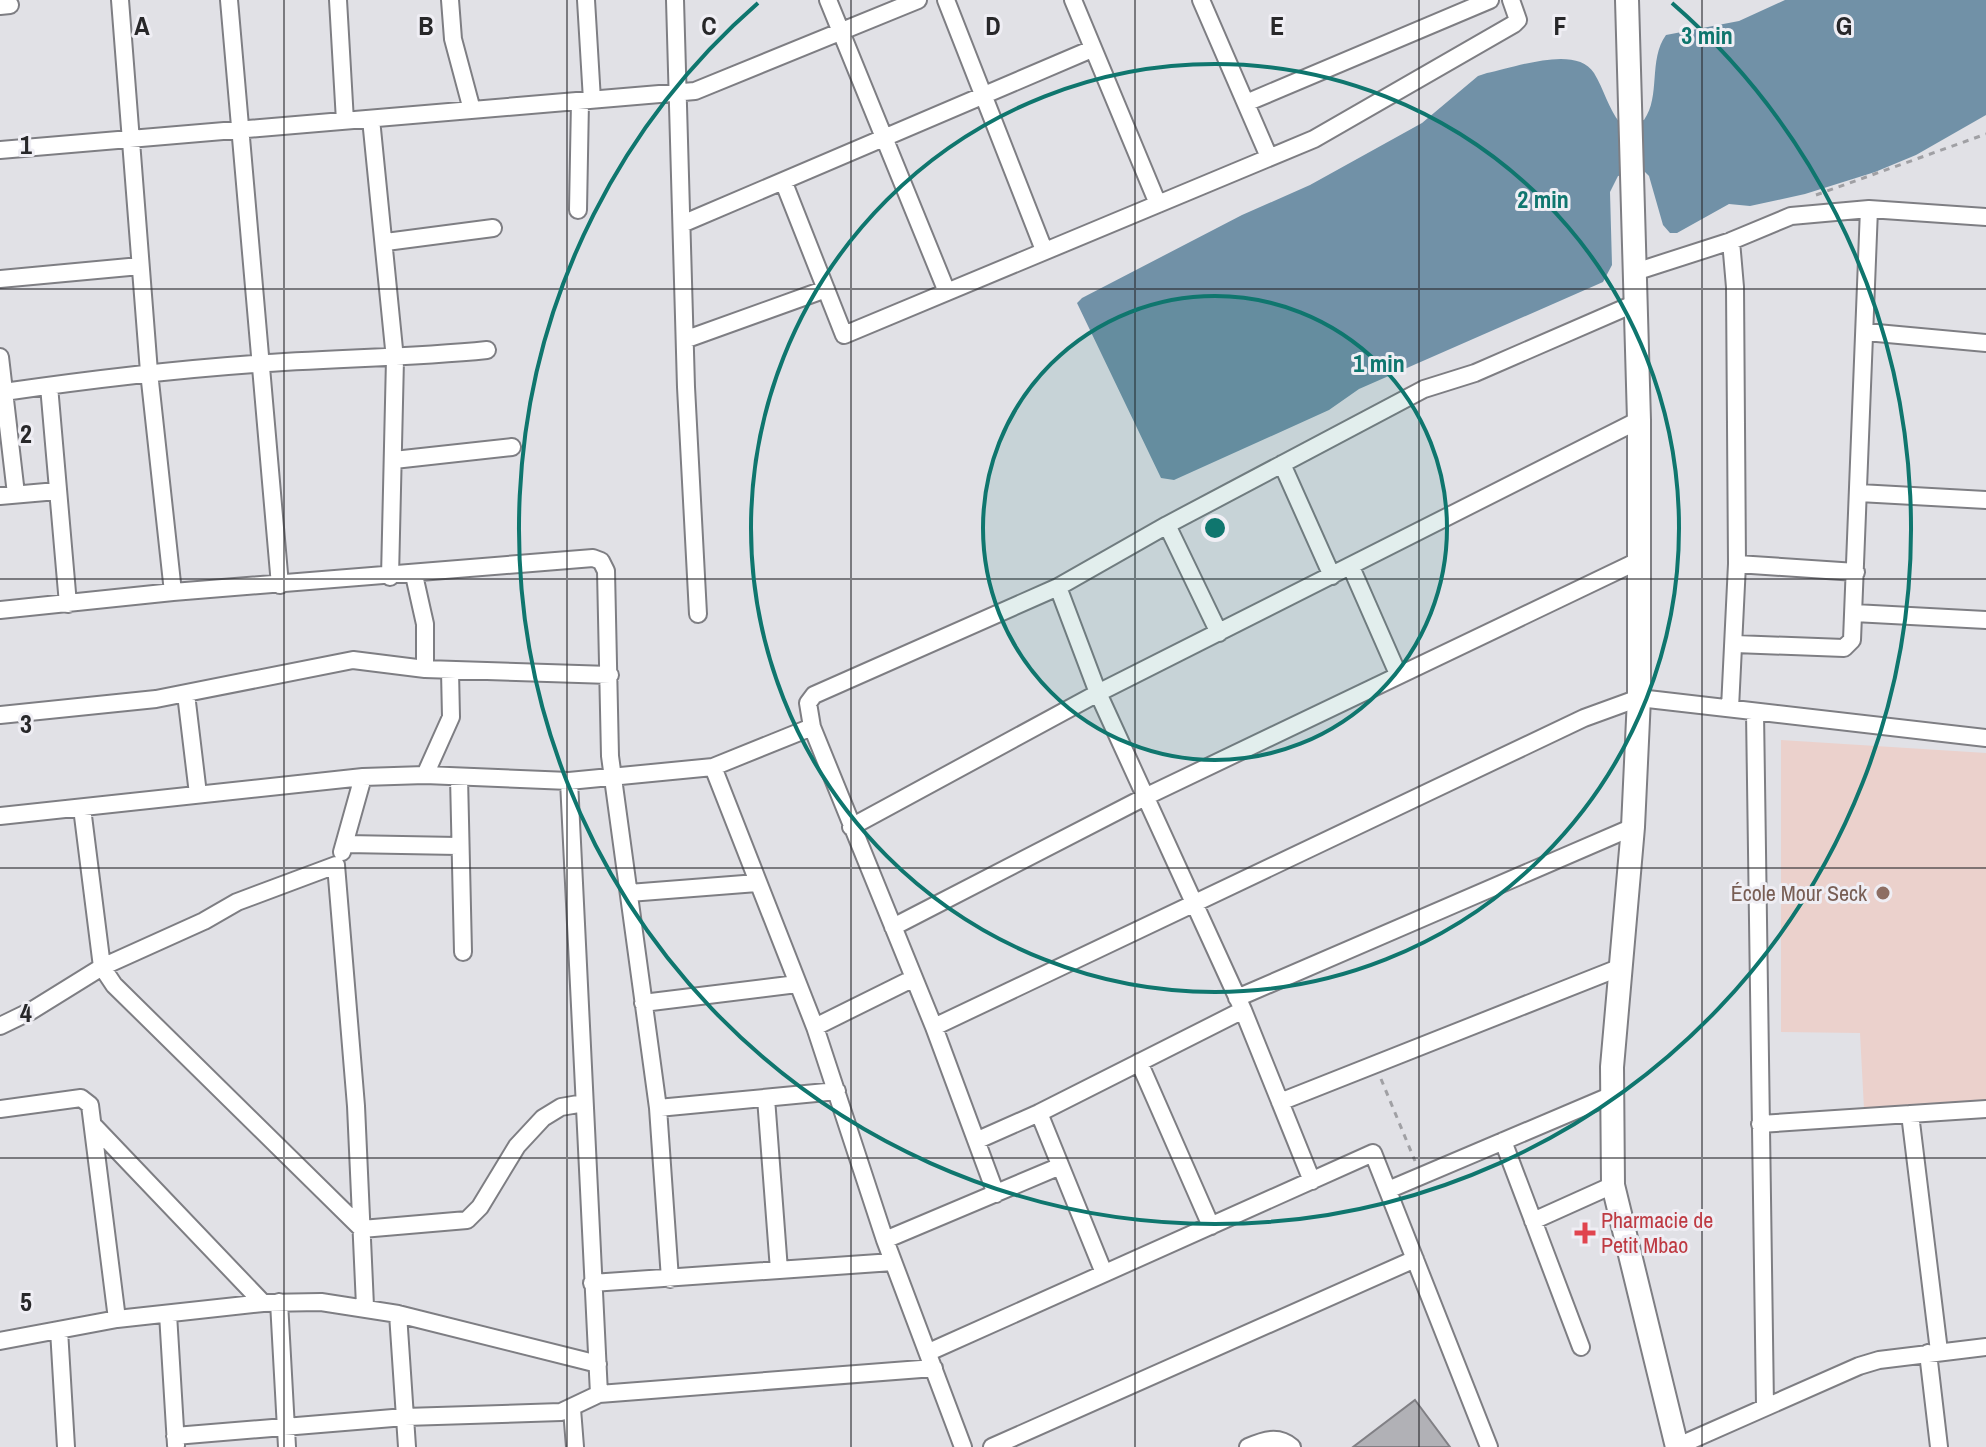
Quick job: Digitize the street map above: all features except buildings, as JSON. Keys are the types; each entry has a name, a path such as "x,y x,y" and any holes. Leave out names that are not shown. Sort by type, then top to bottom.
{"street":[{"path":"120,0 149,372 173,592"},
{"path":"229,0 258,364 280,585"},
{"path":"338,0 345,121"},
{"path":"450,0 453,39 472,110"},
{"path":"578,210 586,100 586,0"},
{"path":"675,0 698,614"},
{"path":"828,0 947,292"},
{"path":"0,150 679,93 711,86 918,0"},
{"path":"946,0 1044,250"},
{"path":"1073,0 1158,204"},
{"path":"1202,0 1269,157"},
{"path":"1246,103 1490,0"},
{"path":"784,183 844,335 1335,127 1514,24 1518,20 1511,0"},
{"path":"1627,0 1639,420 1639,698 1633,827 1612,1095 1613,1185 1678,1447 1707,1440 1765,1406 1859,1366 1933,1352 1986,1347"},
{"path":"682,224 1092,49"},
{"path":"371,119 386,242 395,359 390,577"},
{"path":"1635,272 1731,241 1791,216 1869,209 1986,217"},
{"path":"1735,644 1844,648 1852,640 1869,209"},
{"path":"386,242 493,228"},
{"path":"1730,708 1737,564 1735,287 1731,241"},
{"path":"0,279 140,266"},
{"path":"687,339 826,289"},
{"path":"996,1194 934,1027 812,727 808,703 814,695 1058,587 1167,525 1424,389 1475,373 1636,303"},
{"path":"1866,332 1986,343"},
{"path":"4,392 149,372 395,359 487,350"},
{"path":"0,357 8,495 57,491"},
{"path":"49,386 68,604"},
{"path":"851,827 1098,693 1639,420"},
{"path":"394,460 512,447"},
{"path":"1282,464 1332,576"},
{"path":"1859,493 1986,500"},
{"path":"1167,525 1219,633"},
{"path":"0,610 173,592 390,577 593,558 601,561 606,571 613,777 658,1108 670,1279"},
{"path":"893,927 1147,796 1640,560"},
{"path":"1737,564 1856,572"},
{"path":"1351,567 1398,674"},
{"path":"414,575 425,624 425,669"},
{"path":"1058,587 1098,693 1240,1004 1312,1181"},
{"path":"1854,613 1986,620"},
{"path":"0,715 186,694 353,660 450,671 610,675"},
{"path":"425,775 451,717 450,671"},
{"path":"186,694 198,794"},
{"path":"934,1027 1584,718 1639,698 1986,738"},
{"path":"1755,712 1765,1406"},
{"path":"0,816 363,777 425,775 569,781 713,767 812,727"},
{"path":"713,767 815,1027 885,1240 963,1447"},
{"path":"363,777 346,844 336,865 356,1106 365,1306"},
{"path":"459,777 458,846 463,952"},
{"path":"569,781 599,1394"},
{"path":"82,808 102,967 135,1007 362,1229 467,1220 480,1207 517,1146 543,1118 561,1107 584,1103"},
{"path":"978,1140 1139,1062 1240,1004 1633,827"},
{"path":"346,844 458,846"},
{"path":"0,1026 31,1011 102,967 204,921 237,902 336,865"},
{"path":"629,893 757,883"},
{"path":"1280,1102 1621,967"},
{"path":"815,1027 914,978"},
{"path":"643,1003 797,984"},
{"path":"1139,1062 1211,1226"},
{"path":"658,1108 837,1091"},
{"path":"1388,1190 1612,1095"},
{"path":"0,1109 81,1098 90,1105 117,1319"},
{"path":"766,1098 779,1270"},
{"path":"1760,1124 1986,1109"},
{"path":"1039,1113 1058,1167 1104,1273"},
{"path":"1910,1114 1939,1447"},
{"path":"95,1127 271,1302 287,1447"},
{"path":"1503,1141 1581,1347"},
{"path":"929,1352 1373,1153 1489,1447"},
{"path":"885,1240 1058,1167"},
{"path":"1533,1221 1613,1185"},
{"path":"992,1447 1415,1259"},
{"path":"592,1283 893,1262"},
{"path":"0,1341 117,1319 271,1302 365,1306 598,1364"},
{"path":"168,1314 175,1442 286,1426 572,1409 599,1394 934,1368"},
{"path":"398,1314 407,1447"},
{"path":"59,1330 66,1447"},
{"path":"572,1409 575,1447"},
{"path":"1248,1447 1271,1438 1285,1441 1292,1447"}],"path":[{"path":"1375,1065 1421,1176"}],"shaded area":[{"name":"École Mour Seck","path":"1781,740 1986,753 1986,1100 1864,1109 1860,1033 1781,1032"}],"water":[{"path":"1785,0 1986,0 1986,115 1916,155 1875,172 1805,194 1750,206 1729,204 1677,233 1670,233 1663,225 1649,176 1645,172 1618,176 1610,192 1612,265 1603,282 1359,389 1329,410 1174,480 1161,478 1077,303 1082,298 1242,215 1310,185 1422,123 1478,76 1487,73 1544,60 1573,60 1585,64 1594,73 1620,123 1644,120 1652,100 1657,55 1666,35 1739,21"}],"place":[{"name":"École Mour Seck","path":"1883,893"},
{"name":"Pharmacie de Petit Mbao","path":"1585,1233"}]}
